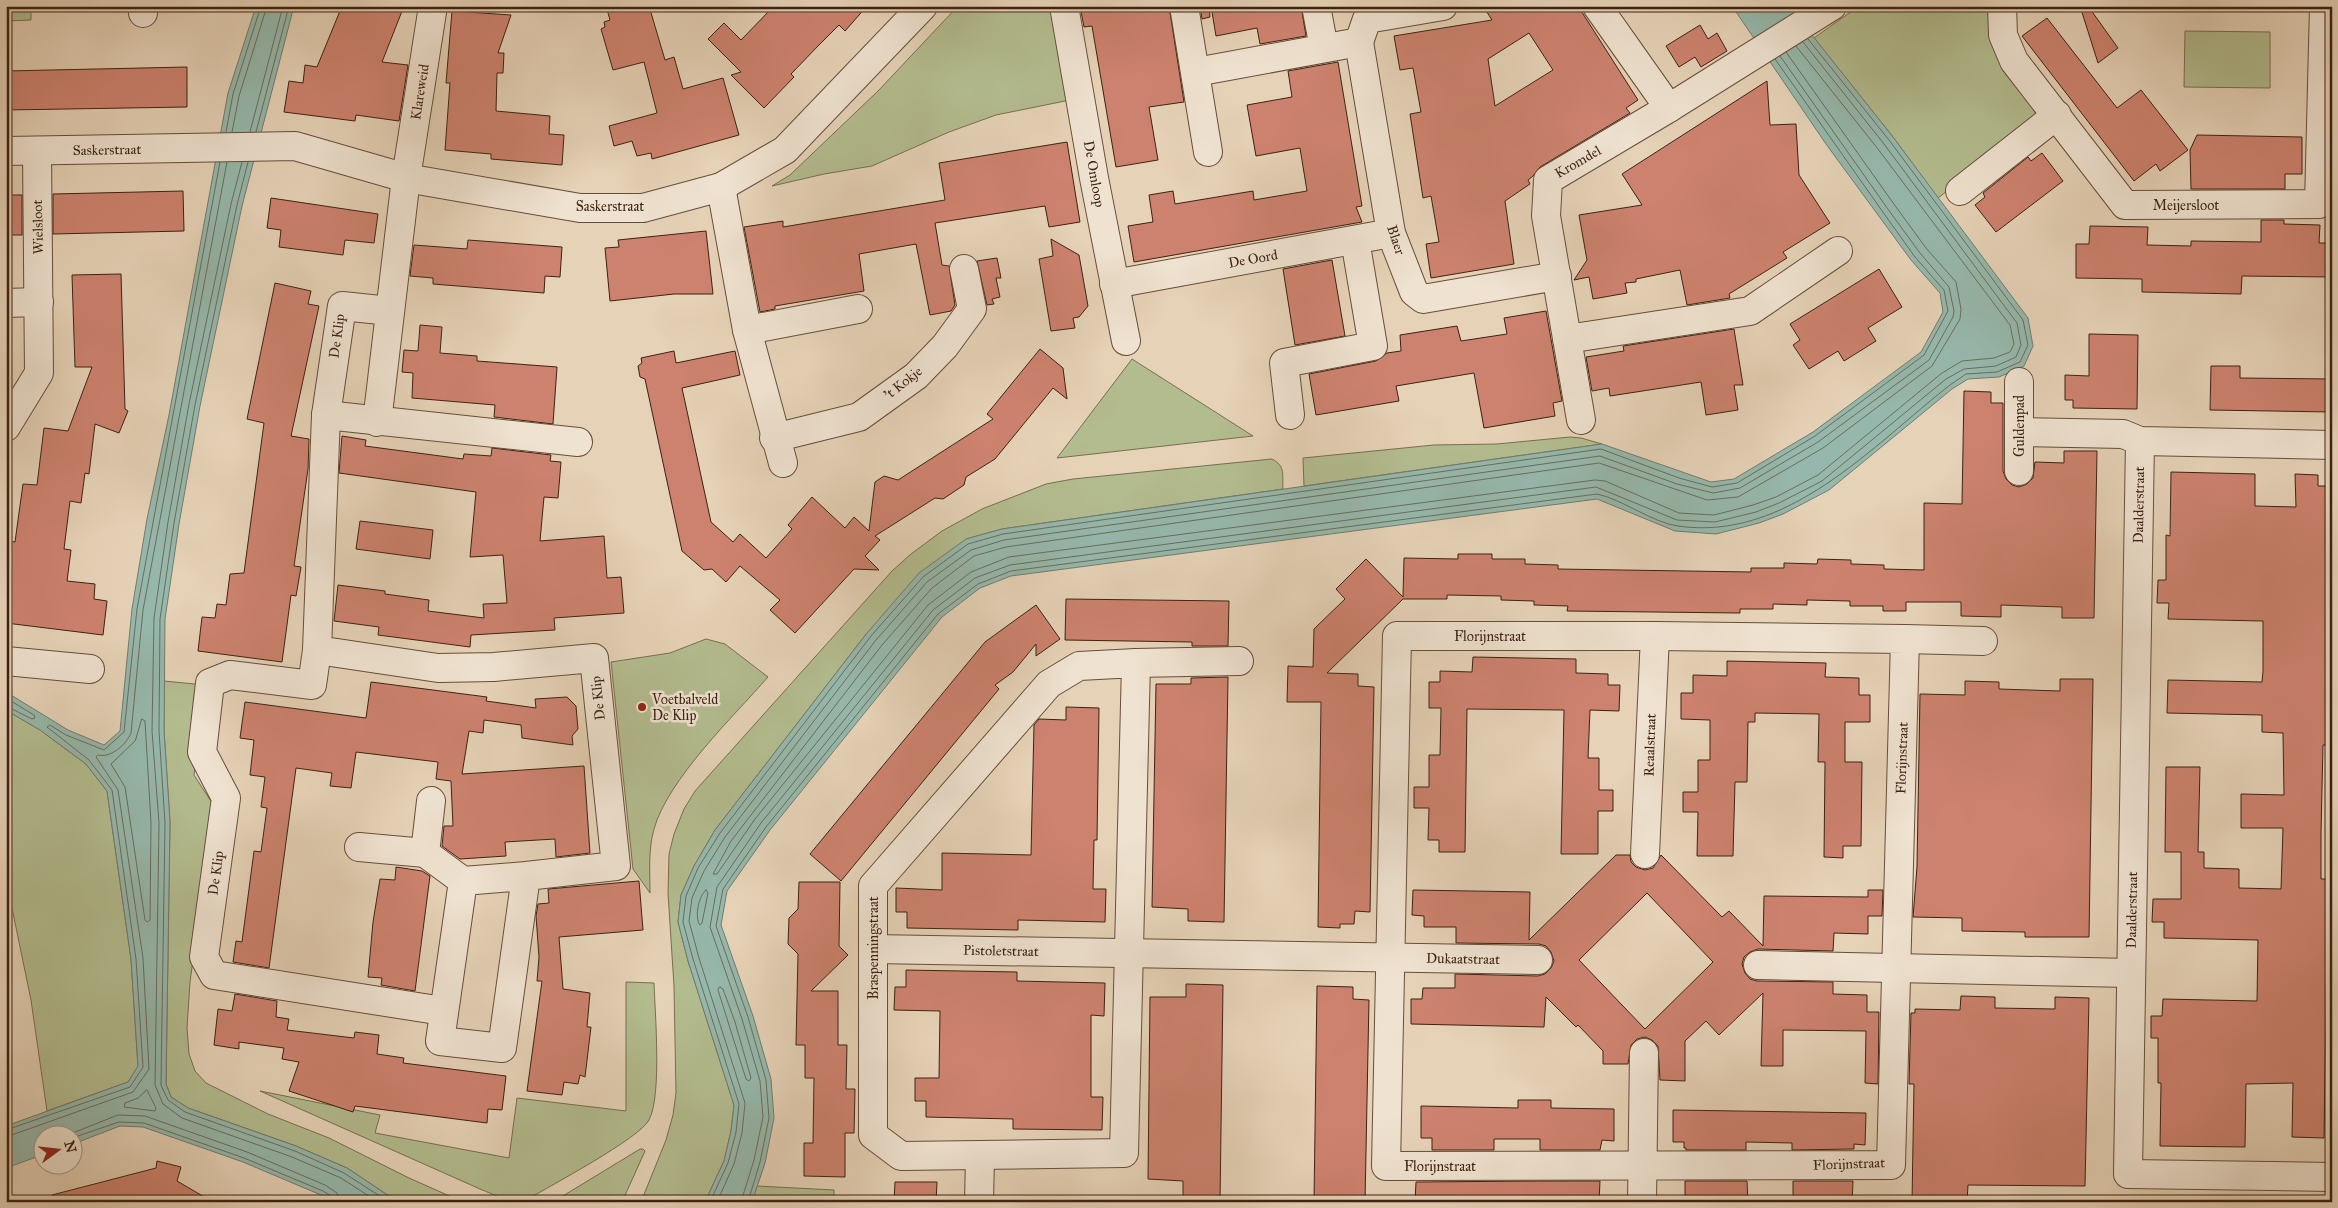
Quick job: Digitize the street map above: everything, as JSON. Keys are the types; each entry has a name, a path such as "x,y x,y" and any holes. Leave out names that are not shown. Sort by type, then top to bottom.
{"street":[{"name":"Klareweid","path":"406,178 433,6"},
{"name":"Saskerstraat","path":"6,151 261,145 295,146 406,178 580,208 643,208 721,187 785,150 923,6"},
{"name":"De Omloop","path":"1064,6 1126,341"},
{"path":"1184,6 1208,152"},
{"path":"1316,6 1324,48"},
{"path":"1196,72 1359,42 1367,18 1443,6"},
{"path":"1597,6 1670,108"},
{"name":"Kromdel","path":"1581,420 1546,216 1548,180 1670,108 1832,6"},
{"name":"Meijersloot","path":"2002,6 2003,35 2014,61 2125,205 2319,204 2326,164 2324,6"},
{"name":"Blaer","path":"1359,42 1391,232 1414,292 1423,299 1557,276"},
{"path":"1960,191 2057,115"},
{"name":"Wielsloot","path":"6,427 39,373 37,151"},
{"path":"377,422 406,178"},
{"path":"721,187 747,330 774,438 783,463"},
{"name":"De Oord","path":"1114,284 1391,232"},
{"path":"1290,415 1284,363 1374,346 1355,240"},
{"path":"1567,339 1750,311 1838,251"},
{"name":"'t Kokje","path":"774,438 859,417 916,376 945,346 972,310 964,269"},
{"path":"6,303 39,302"},
{"name":"De Klip","path":"390,311 342,306 326,415 317,650 312,685 230,675 210,682 202,752 226,798 204,957 214,974 444,1011"},
{"path":"747,330 858,309"},
{"name":"Guldenpad","path":"2019,382 2019,471"},
{"path":"326,415 377,422 578,442"},
{"path":"2019,432 2123,434 2140,441 2332,445"},
{"name":"Daalderstraat","path":"2140,441 2128,1174 2332,1177"},
{"name":"Florijnstraat","path":"1905,639 1891,1165 1386,1166 1397,636 1655,636 1905,639 1983,641"},
{"name":"Reaalstraat","path":"1645,854 1655,636"},
{"name":"De Klip","path":"317,650 438,668 494,667 594,658 616,866 463,881"},
{"path":"6,661 90,669"},
{"name":"Braspenningstraat","path":"1136,662 1124,1153 901,1156 873,1135 873,886 1049,684 1079,666 1136,662 1239,661"},
{"path":"426,853 431,801"},
{"path":"359,847 426,853 463,881 440,1041 502,1048 526,876"},
{"name":"Pistoletstraat","path":"873,949 1128,954"},
{"path":"1128,954 1389,958"},
{"name":"Dukaatstraat","path":"1389,958 1538,960"},
{"path":"1758,965 2131,972"},
{"path":"1642,1202 1644,1053"},
{"path":"979,1202 980,1156"}],"green space":[{"path":"6,6 31,6 31,20 6,21"},
{"path":"958,6 1059,6 1075,99 996,115 949,132 872,166 824,174 772,186 790,175 878,91"},
{"path":"1859,6 1994,6 2047,114 1938,198 1893,137 1814,38"},
{"path":"2185,31 2270,32 2270,88 2184,87"},
{"path":"1132,359 1253,436 1057,458"},
{"path":"1570,437 1602,444 1304,486 1303,458 1434,445 1497,444"},
{"path":"1272,459 1281,468 1283,489 1002,529 966,539 867,633 715,830 694,866 681,895 678,922 688,961 734,1105 731,1131 724,1161 705,1202 641,1202 666,1140 673,1115 676,1093 674,986 668,893 669,854 674,834 684,809 695,791 892,571 942,531 982,509 1046,484 1073,479"},
{"path":"706,639 725,644 768,677 687,769 662,810 654,829 651,845 650,893 633,869 611,662 670,653"},
{"path":"164,681 205,685 194,775 214,806 190,982 187,1028 189,1054 195,1071 206,1083 268,1114 329,1138 409,1178 463,1202 398,1202 347,1168 296,1146 188,1108 171,1097 166,1084 170,822 164,731"},
{"path":"6,710 40,730 86,764 107,791 131,959 138,1067 128,1082 47,1111 31,1000 6,879"},
{"path":"626,982 654,983 657,1074 653,1108 649,1120 642,1128 613,1149 528,1199 510,1200 492,1194 260,1091 380,1115 375,1133 509,1158 517,1098 626,1111"},
{"path":"640,1149 645,1151 622,1202 553,1202"},
{"path":"757,1186 834,1190 834,1202 752,1202"}],"water":[{"path":"256,6 294,6 242,206 200,406 179,524 165,619 164,731 170,822 166,1084 171,1097 188,1108 296,1146 347,1168 398,1202 331,1202 321,1195 243,1162 143,1127 120,1126 82,1141 82,1126 32,1126 32,1159 6,1168 6,1126 128,1082 138,1066 131,959 107,791 86,764 40,730 6,710 6,692 68,730 104,745 120,731 132,609 147,519 169,415 228,93"},
{"path":"1732,6 1789,6 1893,137 2028,318 2033,346 2024,366 1999,377 1968,379 1952,389 1829,490 1783,514 1759,523 1716,534 1675,531 1597,499 1011,576 980,588 942,617 770,830 727,891 721,925 753,1016 771,1079 774,1118 765,1163 752,1202 705,1202 724,1161 731,1131 734,1105 688,961 678,922 681,895 694,866 715,830 867,633 919,573 966,539 1002,529 1602,444 1711,482 1734,479 1813,432 1921,352 1943,312 1940,293 1911,260 1826,144"}],"building":[{"path":"342,6 404,6 382,62 408,65 399,121 356,115 355,121 284,112 289,81 303,83 305,65 317,67"},
{"path":"606,6 649,6 665,60 674,57 683,89 723,78 739,135 652,159 651,153 637,156 632,141 614,146 609,126 657,113 644,62 613,70 601,29 605,27 604,22 610,20"},
{"path":"774,6 867,6 845,31 839,25 791,74 794,77 764,108 731,75 741,72 708,39 724,23 741,40"},
{"path":"1080,6 1169,6 1184,102 1149,107 1158,160 1116,167 1092,26 1084,27"},
{"path":"1200,6 1209,6 1210,17 1202,19"},
{"path":"1211,6 1301,6 1306,36 1260,44 1257,28 1216,36"},
{"path":"1483,6 1578,6 1638,100 1626,108 1630,113 1540,167 1528,180 1530,184 1505,201 1514,264 1431,278 1426,244 1439,242 1431,196 1423,198 1410,114 1421,112 1413,68 1400,70 1394,36 1492,20","holes":["1529,33 1553,70 1495,106 1488,59"]},
{"path":"2080,6 2088,6 2118,48 2098,63"},
{"path":"452,11 511,15 498,53 504,53 503,73 497,73 496,111 550,116 549,134 564,135 562,165 491,159 491,154 445,150 450,83 446,83"},
{"path":"2047,18 2117,108 2141,90 2188,150 2160,171 2156,164 2134,181 2022,36"},
{"path":"1700,25 1708,39 1717,33 1727,51 1701,67 1695,57 1679,67 1666,46"},
{"path":"1338,62 1362,206 1356,207 1362,222 1134,262 1128,226 1153,222 1149,195 1173,191 1175,204 1253,191 1254,200 1307,191 1300,148 1256,156 1247,105 1292,97 1288,71"},
{"path":"187,67 187,107 6,110 6,71"},
{"path":"1767,81 1770,125 1796,124 1799,175 1830,223 1783,252 1787,258 1729,294 1730,298 1687,305 1680,270 1636,279 1636,282 1625,283 1627,293 1593,299 1589,277 1574,280 1587,260 1579,215 1642,205 1622,174"},
{"path":"2197,135 2302,137 2302,174 2285,174 2285,189 2191,189 2190,150"},
{"path":"1067,142 1080,222 1049,227 1045,206 935,223 942,265 949,266 955,305 951,311 930,315 916,244 859,254 864,291 775,306 775,309 760,312 744,227 783,221 783,227 945,200 939,163"},
{"path":"2042,153 2063,181 1996,232 1975,205 1985,197 1983,193 2028,157 2031,161"},
{"path":"183,191 184,231 53,234 53,194"},
{"path":"6,195 22,195 22,235 6,235"},
{"path":"271,198 378,214 374,243 345,240 343,255 279,247 281,230 267,228"},
{"path":"2261,220 2284,220 2284,224 2320,225 2319,243 2332,243 2332,277 2242,276 2241,294 2142,292 2142,279 2076,278 2076,244 2089,244 2090,226 2148,227 2147,245 2191,246 2191,241 2261,242"},
{"path":"706,231 713,294 674,294 610,301 605,248 619,247 618,240"},
{"path":"1051,239 1079,255 1088,306 1079,317 1073,318 1075,328 1051,331 1039,259 1053,256"},
{"path":"468,240 562,247 560,277 545,276 544,293 433,284 433,278 410,276 414,245 467,249"},
{"path":"997,258 1001,278 996,278 1000,297 992,299 994,304 987,305 977,261"},
{"path":"1332,260 1345,336 1295,345 1283,269"},
{"path":"1879,269 1902,307 1868,328 1876,341 1844,361 1838,351 1809,369 1793,345 1800,340 1790,324"},
{"path":"121,274 125,409 128,411 119,433 95,424 89,474 85,473 81,503 70,501 64,549 71,550 67,581 95,584 94,599 107,601 103,635 6,623 6,563 9,541 15,542 23,484 37,485 44,428 68,431 92,367 75,367 72,275"},
{"path":"275,283 311,291 308,304 319,306 291,436 309,439 308,469 294,566 301,567 296,596 291,595 282,662 198,651 202,617 215,618 217,604 226,605 230,574 244,573 264,423 247,419"},
{"path":"1546,311 1562,401 1553,403 1555,416 1484,428 1474,373 1396,386 1399,401 1316,415 1309,374 1376,361 1387,353 1401,351 1400,335 1457,326 1461,341 1507,334 1504,318"},
{"path":"420,325 442,327 440,353 477,356 477,361 557,367 553,424 494,417 495,405 412,398 413,373 402,372 404,350 418,351"},
{"path":"1734,329 1743,385 1734,385 1738,410 1706,415 1701,382 1610,396 1609,388 1592,391 1586,357 1624,351 1623,346"},
{"path":"2089,334 2138,335 2137,409 2073,408 2073,400 2065,400 2065,375 2089,376"},
{"path":"1040,349 1063,368 1067,399 1053,388 995,459 966,477 964,485 943,499 935,498 875,536 880,540 865,556 879,570 854,569 795,633 770,610 780,600 740,566 726,582 712,569 704,570 682,551 645,379 640,377 638,366 642,363 641,358 674,351 676,363 735,351 740,375 682,388 711,522 733,542 740,534 766,558 792,529 788,525 812,497 845,528 854,517 869,531 875,482 884,476 898,480 993,419 987,414"},
{"path":"2211,366 2240,366 2240,378 2332,379 2332,412 2210,410"},
{"path":"1964,391 1991,392 1991,403 2003,403 2003,471 2006,479 2012,485 2019,487 2027,484 2033,478 2035,462 2064,463 2064,451 2097,451 2094,618 2062,618 2062,607 2001,605 2001,617 1961,616 1961,602 1906,602 1906,611 1883,611 1883,606 1850,606 1850,601 1807,600 1807,605 1773,604 1773,609 1740,609 1740,613 1567,611 1568,606 1534,605 1534,601 1501,600 1501,596 1447,595 1447,599 1403,599 1327,673 1358,674 1358,686 1374,687 1370,912 1355,911 1354,924 1340,924 1340,928 1318,927 1321,702 1287,702 1288,666 1313,667 1314,629 1345,599 1336,589 1366,559 1403,597 1404,558 1458,559 1458,554 1492,554 1492,559 1525,559 1525,564 1558,565 1558,569 1751,572 1751,568 1784,568 1784,563 1817,564 1818,559 1851,560 1851,564 1884,565 1884,569 1924,570 1924,503 1962,504"},
{"path":"342,436 366,440 365,446 463,459 464,454 491,456 492,448 551,455 550,461 561,462 558,498 544,497 540,541 604,536 607,578 621,577 624,613 554,618 555,630 471,635 470,647 378,635 379,627 334,621 338,585 385,591 385,594 429,600 428,611 484,618 483,604 507,603 503,555 470,557 476,492 339,473"},
{"path":"2171,472 2255,474 2255,506 2296,507 2295,474 2318,475 2318,486 2332,486 2331,745 2323,745 2321,833 2321,879 2328,879 2324,1138 2292,1137 2293,1083 2246,1084 2245,1147 2160,1146 2161,1083 2158,1083 2158,1038 2151,1038 2151,1016 2162,1016 2163,999 2257,1001 2258,940 2164,938 2164,922 2152,922 2153,899 2181,899 2181,852 2165,852 2166,767 2200,767 2198,852 2204,852 2204,868 2239,869 2239,888 2281,889 2283,828 2241,828 2241,794 2284,795 2283,733 2262,732 2262,715 2167,713 2168,680 2262,682 2263,671 2263,621 2168,619 2169,603 2157,603 2158,580 2166,580 2166,535 2170,536"},
{"path":"360,521 433,530 430,559 356,549"},
{"path":"1066,599 1229,601 1228,646 1192,646 1192,642 1065,640"},
{"path":"1036,605 1060,639 1036,656 1036,644 1013,672 995,685 999,689 841,881 810,854 985,642"},
{"path":"1473,657 1576,659 1576,673 1608,674 1608,685 1620,685 1619,711 1590,710 1588,758 1599,758 1599,790 1613,790 1613,811 1598,811 1598,854 1561,854 1564,710 1467,709 1465,852 1439,852 1439,840 1428,840 1429,808 1414,808 1414,787 1429,787 1429,755 1440,755 1441,708 1429,708 1429,682 1440,682 1440,671 1472,672"},
{"path":"1727,661 1826,663 1825,677 1859,678 1859,695 1870,695 1870,722 1845,722 1845,762 1862,762 1861,846 1843,846 1843,858 1824,857 1825,762 1818,762 1819,714 1755,713 1755,722 1748,722 1747,782 1735,782 1733,856 1697,856 1698,812 1683,812 1683,792 1698,792 1698,760 1710,760 1710,720 1681,719 1681,693 1693,693 1693,675 1727,676"},
{"path":"1228,677 1224,922 1188,921 1188,909 1152,907 1156,684 1191,684 1191,678"},
{"path":"2060,679 2093,679 2089,937 2025,937 2025,932 1962,931 1962,918 1913,917 1917,867 1920,694 1965,695 1965,681 1999,682 1999,689 2060,691"},
{"path":"371,682 487,697 486,701 536,708 535,699 567,697 576,706 578,729 572,736 573,745 522,738 521,725 484,720 483,733 469,731 462,774 584,766 590,853 556,857 555,839 505,842 506,856 460,859 442,846 444,826 453,826 451,781 436,779 438,762 356,752 351,788 330,786 332,773 296,768 269,968 233,962 236,941 242,942 254,851 261,852 267,808 261,807 265,777 250,775 254,740 240,738 245,702 366,718"},
{"path":"1066,707 1099,708 1097,840 1094,840 1093,889 1106,889 1105,922 1018,920 1018,930 907,928 907,912 896,912 896,888 942,890 942,853 1031,855 1034,725 1039,719 1066,720"},
{"path":"1616,855 1630,855 1631,862 1636,867 1645,870 1653,868 1661,855 1722,917 1729,911 1763,946 1764,896 1868,897 1868,890 1883,890 1882,916 1868,916 1868,934 1834,933 1833,951 1758,949 1744,957 1742,964 1745,973 1750,979 1757,981 1833,982 1833,994 1867,995 1867,1012 1879,1012 1878,1084 1865,1083 1866,1031 1783,1030 1783,1066 1761,1066 1763,993 1719,1035 1706,1021 1685,1041 1685,1081 1660,1080 1658,1046 1652,1040 1645,1037 1637,1039 1631,1045 1628,1064 1603,1064 1603,1051 1578,1025 1576,1027 1546,997 1544,1027 1411,1024 1411,999 1422,999 1423,988 1455,988 1455,974 1538,976 1545,974 1551,968 1554,961 1551,952 1546,946 1539,944 1456,943 1456,927 1424,927 1424,916 1412,915 1413,890 1530,892 1529,940","holes":["1647,893 1713,962 1645,1029 1579,960"]},
{"path":"396,867 422,871 430,876 415,991 381,985 382,978 368,977 373,922 380,879 395,880"},
{"path":"639,881 643,930 559,937 563,989 590,993 587,1027 591,1027 585,1077 580,1075 578,1084 564,1082 562,1095 527,1091 542,981 537,981 539,957 536,916 538,904 549,903 548,889"},
{"path":"799,882 840,882 839,946 848,955 811,991 838,991 838,1045 847,1045 846,1089 855,1089 854,1133 845,1133 845,1177 804,1176 804,1143 813,1143 814,1078 805,1078 805,1045 796,1045 798,954 788,944 789,918 798,909"},
{"path":"906,970 1017,972 1017,981 1105,983 1104,1016 1091,1015 1091,1097 1103,1097 1102,1130 1013,1129 1013,1119 926,1117 926,1101 915,1101 915,1078 939,1078 940,1011 894,1010 895,987 906,987"},
{"path":"1186,984 1223,985 1220,1202 1183,1202 1183,1181 1148,1179 1150,997 1186,997"},
{"path":"1317,986 1353,987 1353,999 1369,1000 1365,1202 1314,1202"},
{"path":"235,994 277,1001 276,1017 289,1019 287,1030 354,1038 355,1032 379,1035 377,1054 404,1058 403,1063 506,1076 502,1110 488,1109 487,1123 355,1106 353,1112 289,1091 299,1062 282,1059 284,1048 239,1042 239,1049 214,1045 218,1009 232,1011"},
{"path":"1961,996 1995,997 1995,1008 2055,1009 2055,997 2089,998 2085,1186 1968,1185 1967,1202 1912,1202 1914,1084 1909,1084 1911,1013 1915,1013 1915,1009 1960,1010"},
{"path":"1518,1100 1551,1100 1551,1108 1614,1109 1614,1141 1602,1140 1600,1150 1540,1150 1540,1139 1494,1139 1494,1150 1432,1150 1432,1138 1421,1138 1421,1106 1518,1108"},
{"path":"1673,1110 1866,1113 1865,1145 1854,1144 1854,1149 1792,1150 1792,1143 1746,1142 1746,1150 1686,1150 1684,1142 1673,1142"},
{"path":"157,1161 181,1167 177,1181 213,1202 53,1202 52,1195 156,1168"},
{"path":"1600,1181 1599,1202 1415,1202 1416,1182"},
{"path":"1685,1181 1747,1181 1748,1202 1685,1202"},
{"path":"1793,1181 1853,1181 1852,1202 1793,1202"},
{"path":"895,1182 937,1182 936,1202 894,1202"}],"place":[{"name":"Voetbalveld De Klip","path":"642,707"}]}
